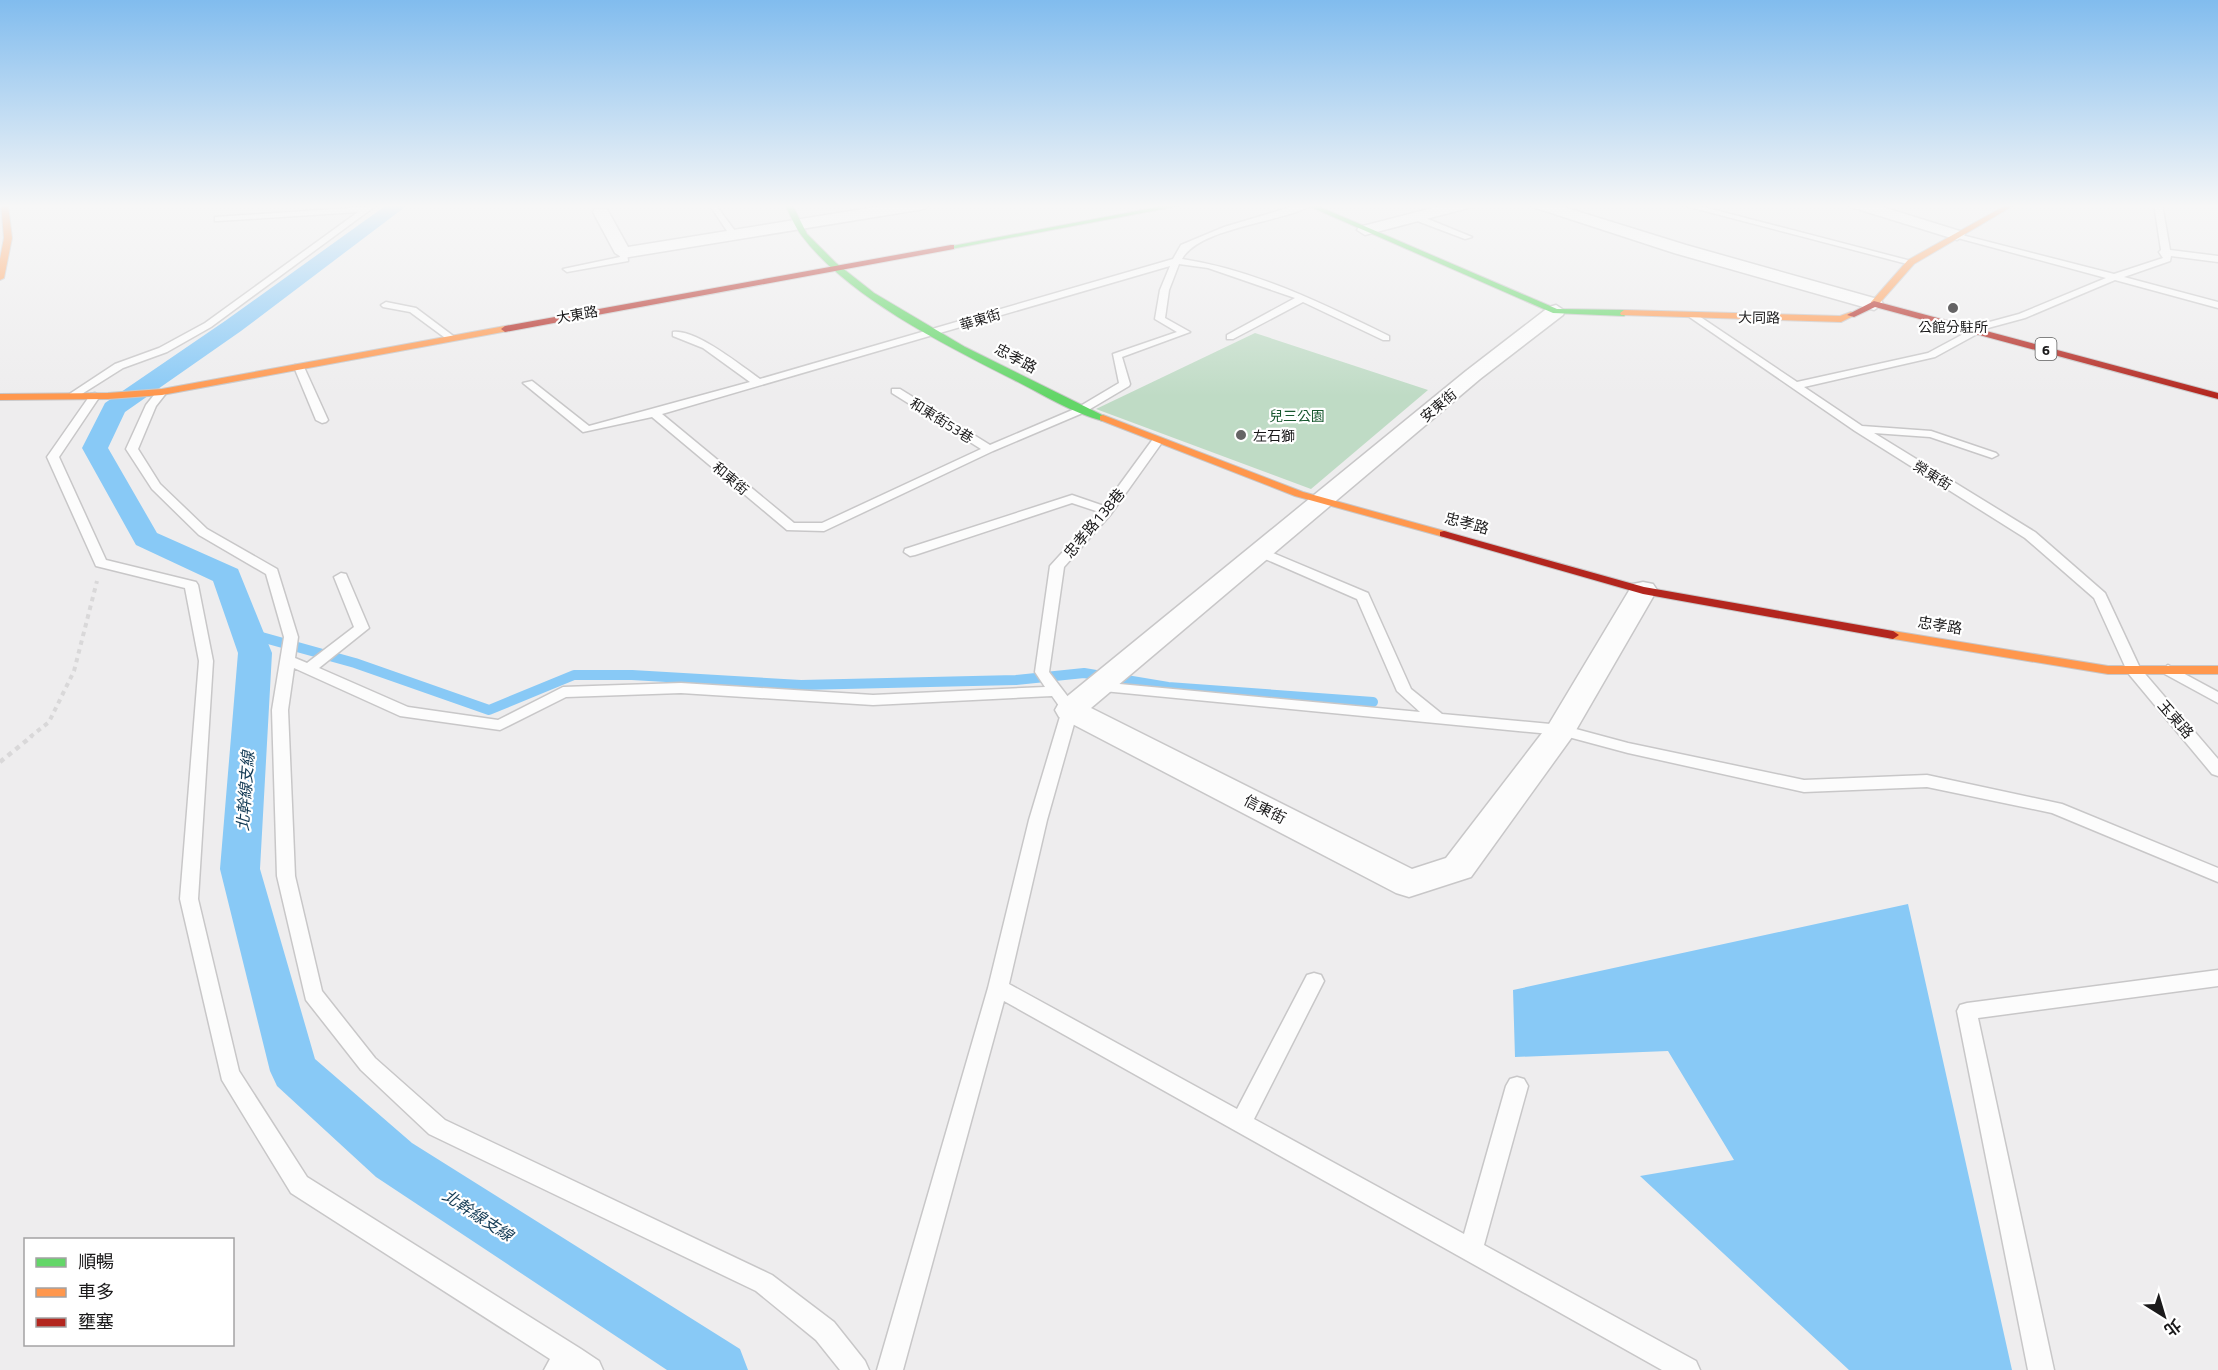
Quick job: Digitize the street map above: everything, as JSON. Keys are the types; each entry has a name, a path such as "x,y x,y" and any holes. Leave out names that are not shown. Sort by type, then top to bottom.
{"street":[{"name":"大東路","path":"0,397 153,393 829,268"},
{"name":"忠孝路","path":"835,268 902,316 1080,410 1157,441 1323,501 1643,590 2085,666 2133,670 2218,670"},
{"name":"大同路","path":"1454,268 1556,311 1841,319 1874,304"},
{"path":"1747,268 1874,304 1905,268"},
{"name":"6","path":"1874,304 2218,396"},
{"name":"安東街","path":"1323,501 1473,375 1556,311"},
{"path":"1062,700 1098,687 1323,501"},
{"name":"信東街","path":"1062,700 1409,883 1458,868 1562,730 1643,590"}],"lane":[{"path":"73,395 119,366 163,350 207,325 286,268"},
{"path":"567,269 573,268"},
{"name":"華東街","path":"933,333 1153,268"},
{"name":"和東街","path":"654,413 791,527 824,527 989,449 1080,410 1125,384 1117,356 1185,332 1160,319 1161,295 1173,268"},
{"name":"華東街","path":"1216,268 1303,298 1386,339"},
{"path":"2082,268 2218,305"},
{"path":"1797,384 1931,355 1985,326 2022,316 2141,268"},
{"path":"1230,337 1303,298"},
{"path":"386,305 413,310 451,338"},
{"name":"榮東街","path":"1693,316 1797,384 1859,429 2030,535 2100,596 2133,670"},
{"path":"528,383 587,430 933,333"},
{"path":"676,334 706,346 757,382"},
{"path":"299,367 322,420"},
{"name":"和東街53巷","path":"896,391 989,449"},
{"path":"153,393 151,405 132,449 156,486 203,532 272,572 291,637 280,710 286,876 313,994 368,1064 437,1127 764,1283 825,1330 856,1370"},
{"path":"95,396 53,457 101,563 191,585 206,661 189,899 229,1074 299,1185 573,1366"},
{"path":"1859,429 1931,434 1992,454"},
{"name":"忠孝路138巷","path":"1062,700 1042,672 1058,566 1107,511 1157,441"},
{"path":"910,552 1072,500 1107,511"},
{"path":"1261,552 1363,597 1405,692 1438,719"},
{"path":"310,668 362,628 341,578"},
{"path":"288,660 405,712 500,726 563,692 681,688 873,700 1062,700 1038,820 998,988 890,1370"},
{"name":"玉東路","path":"2133,670 2218,770"},
{"path":"2168,670 2218,698"},
{"path":"1098,687 1562,730 1628,748 1804,786 1927,781 2056,808 2218,875"},
{"path":"2041,1370 1967,1011 2218,978"},
{"path":"1241,1123 1314,981"},
{"path":"998,988 1687,1370"},
{"path":"1471,1250 1517,1086"}],"path":[{"path":"0,762 49,722 74,671 101,563"}],"green space":[{"name":"兒三公園","path":"1255,333 1428,390 1311,489 1096,409"}],"water":[{"path":"1908,904 2012,1370 1849,1370 1640,1176 1734,1160 1668,1051 1515,1057 1513,990"}],"waterway":[{"name":"北幹線支線","path":"312,268 114,408 95,448 146,539 227,576 255,653 240,869 294,1071 394,1160 719,1370"},
{"path":"247,633 355,663 489,710 574,675 632,675 801,685 1016,680 1084,673 1168,687 1373,702"}],"traffic: fast":[{"path":"837,268 915,323 1081,410 1103,418"},
{"path":"1456,268 1556,311 1624,313"}],"traffic: slow":[{"path":"0,278 2,268"},
{"path":"1874,304 1906,268"},
{"path":"1624,313 1841,319 1851,315"},
{"path":"0,397 108,396 162,392 505,329"},
{"path":"1103,418 1299,494 1444,534"},
{"path":"1893,635 2108,670 2218,670"}],"traffic: jam":[{"path":"505,329 837,268"},
{"path":"1851,315 1874,304 2218,396"},
{"path":"1444,534 1643,590 1893,635"}],"place":[{"name":"公館分駐所","path":"1953,308"},
{"name":"左石獅","path":"1241,435"}]}
